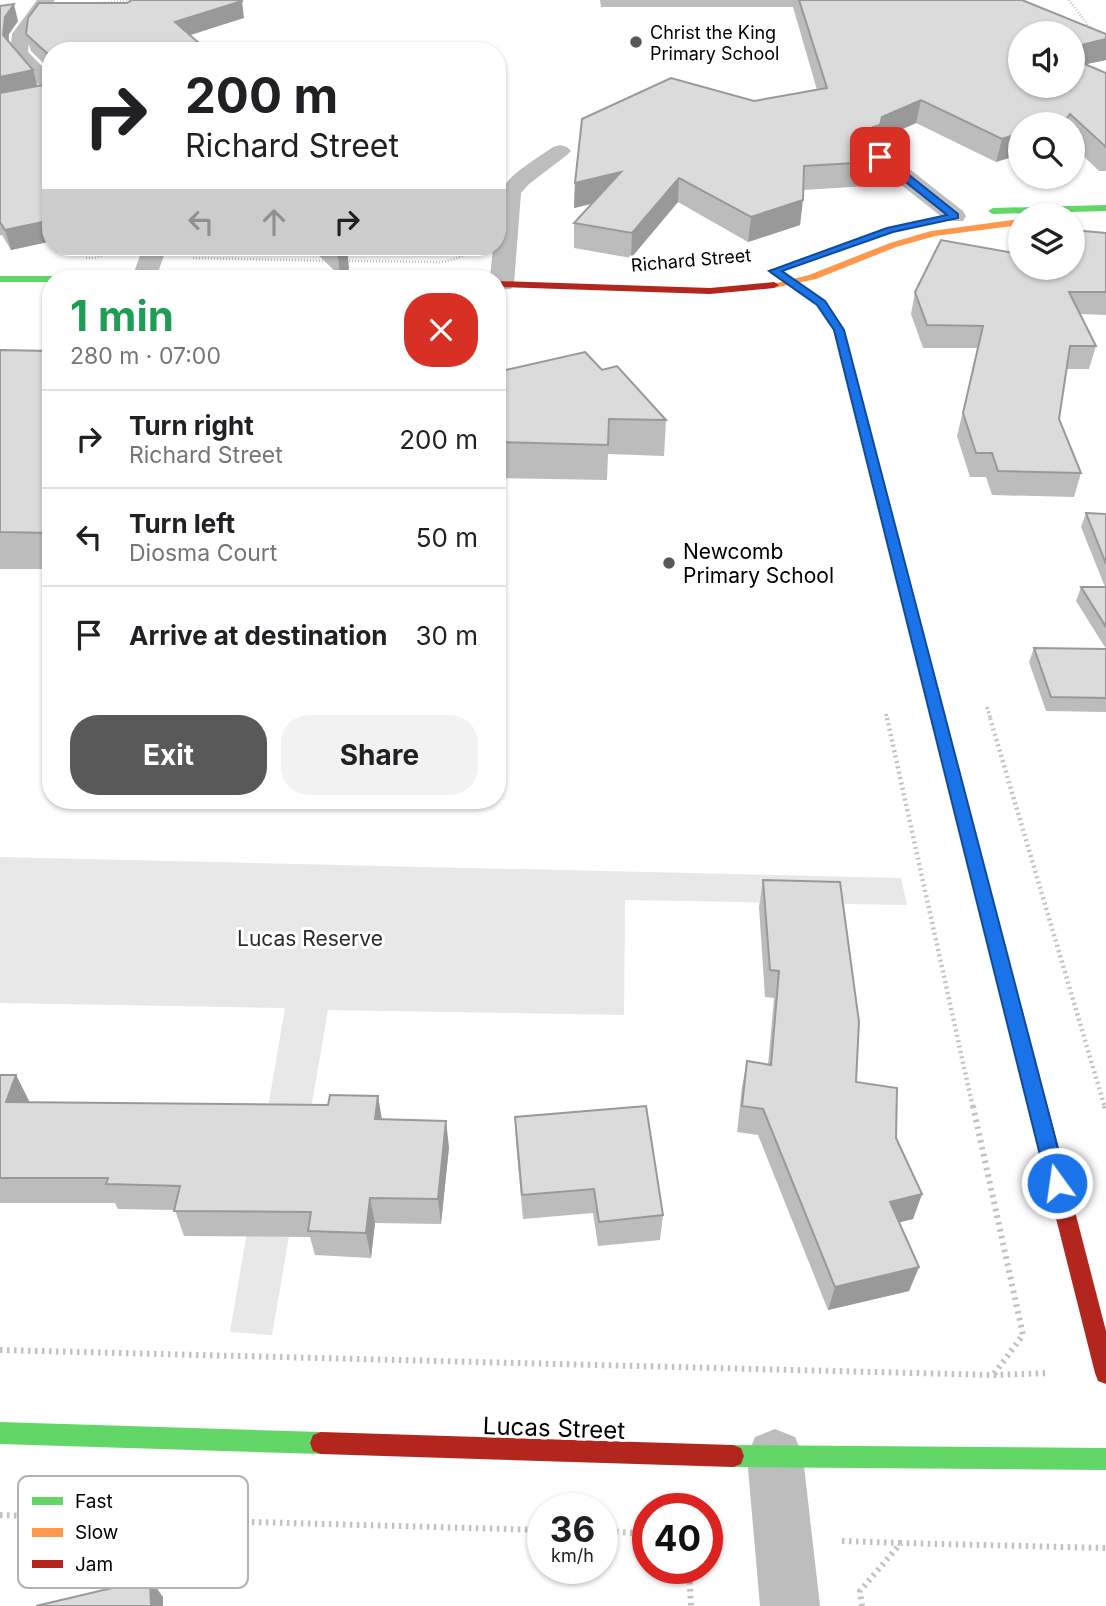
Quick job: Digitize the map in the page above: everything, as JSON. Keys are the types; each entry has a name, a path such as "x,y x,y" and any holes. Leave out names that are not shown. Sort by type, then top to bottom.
{"street":[{"path":"42,85 19,53 21,34 41,6 63,12"},
{"path":"506,225 510,192 521,179 560,151"},
{"path":"880,157 962,222"},
{"name":"Richard Street","path":"506,284 710,291 760,288 826,273 962,222 1039,209 1106,208"},
{"path":"1085,220 1106,220"},
{"name":"Richard Street","path":"825,254 900,227 962,222 1008,222"},
{"path":"853,244 874,253"},
{"name":"Richard Street","path":"605,286 699,281 774,271 807,261"},
{"path":"774,271 825,307 839,330 1106,1373"},
{"path":"0,279 42,279"},
{"name":"Lucas Street","path":"0,1433 775,1457 1106,1459"},
{"path":"775,1457 790,1606"}],"path":[{"path":"1069,0 1099,38"},
{"path":"96,3 142,1"},
{"path":"190,256 194,259 444,262 464,256"},
{"path":"885,712 1023,1335 994,1375"},
{"path":"0,1350 994,1375 1106,1373"},
{"path":"0,1515 18,1515"},
{"path":"248,1522 527,1530"},
{"path":"862,1606 860,1591 901,1544 1106,1548"},
{"path":"690,1584 691,1606"}],"green space":[{"name":"Lucas Reserve","path":"0,857 901,878 907,905 625,900 624,1015 328,1010 272,1335 230,1332 285,1008 0,1003"}],"building":[{"path":"132,0 242,1 175,22 198,42 42,42 42,49 26,34 28,18 39,3 127,3"},
{"path":"799,0 1022,0 1074,21 1008,21 1008,98 1085,98 1085,64 1106,73 1106,147 1085,128 1085,112 1008,112 1008,137 1002,139 921,100 882,117 880,125 873,127 870,135 876,142 872,162 804,166 803,200 751,217 679,178 632,233 574,223 621,172 575,183 582,119 671,78 754,101 827,88"},
{"path":"14,4 5,17 3,35 33,70 0,77 0,6"},
{"path":"1085,26 1106,34 1106,39 1085,44"},
{"path":"42,85 42,222 5,230 0,222 0,93"},
{"path":"1085,231 1106,233 1106,292 1069,292 1096,346 1070,346 1059,419 1081,473 998,471 992,453 976,453 963,413 983,326 927,325 915,292 941,240 1008,252 1008,280 1085,280"},
{"path":"0,350 42,351 42,533 0,532"},
{"path":"585,352 602,370 617,366 666,420 609,419 608,445 506,442 506,370"},
{"path":"1086,513 1106,514 1106,564"},
{"path":"1081,587 1106,587 1106,627"},
{"path":"1034,648 1106,649 1106,698 1051,697"},
{"path":"763,880 840,882 859,1022 856,1082 897,1088 896,1138 922,1194 890,1202 919,1267 835,1287 763,1109 742,1106 747,1061 771,1065 779,971 770,970"},
{"path":"0,1075 16,1075 6,1102 328,1105 330,1095 378,1096 375,1119 446,1121 438,1199 370,1198 366,1233 308,1231 311,1212 174,1211 180,1186 106,1184 108,1178 0,1178"},
{"path":"646,1106 663,1215 599,1222 594,1189 522,1195 515,1117"},
{"path":"112,1588 150,1588 151,1606 36,1606"}],"traffic: fast":[{"path":"993,211 1106,208"},
{"path":"0,279 42,279"},
{"path":"0,1433 321,1443"},
{"path":"733,1456 1106,1459"}],"traffic: slow":[{"path":"774,285 812,277 893,245 934,233 1008,224"},
{"path":"932,694 1039,1111"}],"traffic: jam":[{"path":"774,271 821,303 839,330 932,694"},
{"path":"506,284 710,291 774,285"},
{"path":"1039,1111 1106,1373"},
{"path":"321,1443 733,1456"}],"place":[{"name":"Christ the King Primary School","path":"636,42"},
{"name":"Newcomb Primary School","path":"669,563"}],"route":[{"path":"880,157 955,216 890,230 774,271 821,303 839,330 1057,1183"}]}
